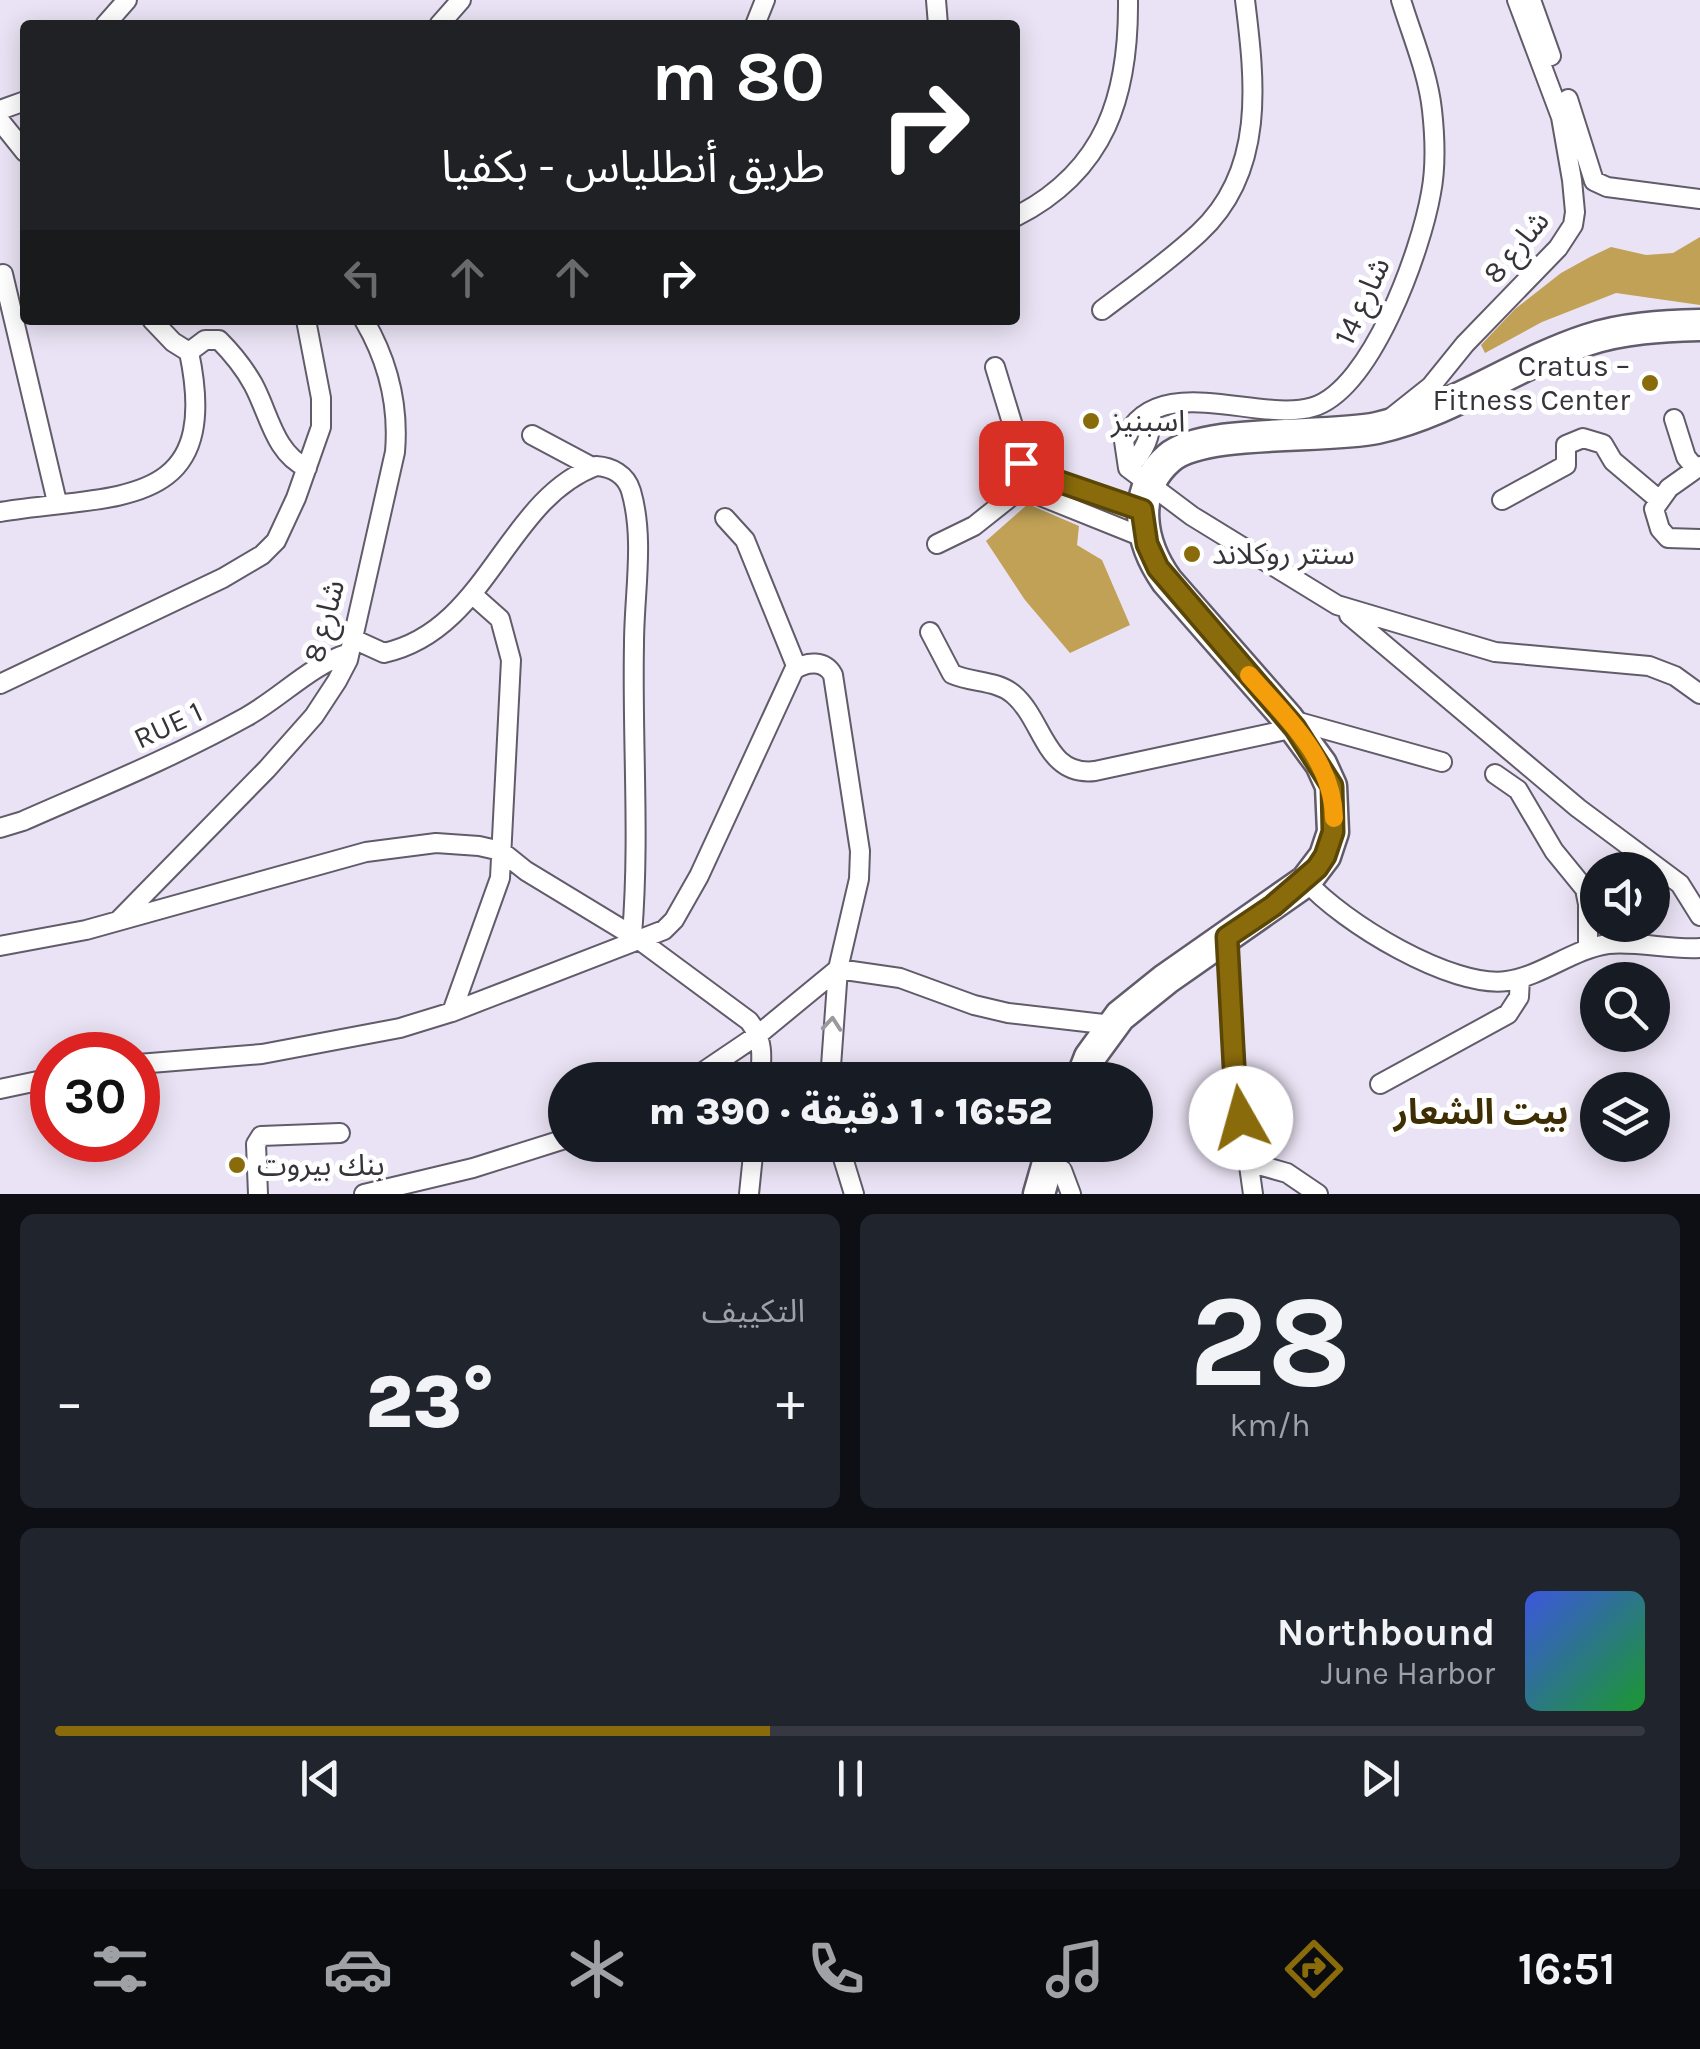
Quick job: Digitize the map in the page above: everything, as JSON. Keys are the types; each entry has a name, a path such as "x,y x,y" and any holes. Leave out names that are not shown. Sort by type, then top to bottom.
{"highway":[{"path":"1088,1062 1112,1025 1151,990 1306,881 1330,843 1334,801 1325,771 1291,723 1167,581 1152,558 1145,485 1180,450 1207,441 1322,436 1379,428 1449,405 1536,361 1589,340 1627,331 1700,325"},
{"path":"1039,1194 1062,1170"}],"street":[{"path":"109,20 127,0"},
{"path":"443,20 461,0"},
{"path":"1020,213 1068,179 1109,124 1126,64 1128,0"},
{"path":"1102,310 1202,230 1227,200 1239,176 1254,106 1245,0"},
{"name":"شارع 14","path":"1152,412 1208,401 1278,409 1316,406 1342,389 1371,352 1414,250 1434,170 1432,109 1401,0"},
{"name":"شارع 8","path":"1379,428 1430,386 1558,248 1573,224 1572,180 1562,117 1517,0"},
{"path":"1531,0 1594,181 1700,199"},
{"path":"0,121 20,146"},
{"path":"2,274 56,502"},
{"path":"157,325 190,352"},
{"path":"0,684 223,578 262,555 286,524 317,443 322,414 307,325"},
{"name":"شارع 8","path":"119,921 267,769 314,716 344,668 397,431 391,384 366,325"},
{"path":"190,352 205,340 222,344 254,385 281,446 308,468"},
{"path":"0,512 144,490 164,480 188,447 194,429 196,390 190,352"},
{"path":"995,367 1024,462"},
{"path":"1152,412 1129,428 1124,441 1123,454 1145,485 1337,605 1578,808 1680,884 1700,916"},
{"path":"1145,485 1152,412"},
{"path":"1674,419 1686,457 1698,468 1658,499 1654,512 1663,534 1680,548 1700,556"},
{"path":"532,435 592,468 614,470 626,480 631,491 637,537 635,937"},
{"path":"1502,500 1566,465 1566,445 1583,438 1603,444 1614,461 1658,499"},
{"path":"938,544 1042,484 1043,476 1034,464 1024,462 1015,467 1011,477 1025,492"},
{"path":"350,646 378,652 404,648 423,639 473,595 557,488 592,468"},
{"path":"1043,476 1145,485"},
{"path":"1025,492 1145,485"},
{"path":"160,1062 303,1048 400,1028 452,1012 635,937 664,930 699,876 797,668 745,540 725,518"},
{"path":"1672,540 1700,539"},
{"path":"452,1012 497,888 502,852 511,660 500,619 473,595"},
{"path":"1337,605 1495,652 1649,666 1675,676 1700,694"},
{"path":"1391,647 1390,635 1398,625"},
{"path":"930,632 948,670 957,677 999,686 1015,696 1054,757 1074,770 1096,771 1291,723 1442,762"},
{"name":"RUE 1","path":"0,828 24,822 191,746 261,708 350,646"},
{"path":"797,668 818,663 832,672 858,836 859,879 838,969 831,1062"},
{"path":"1495,774 1518,790 1554,851 1585,889 1588,950"},
{"path":"0,946 119,921 380,850 450,843 502,852 526,871 635,937 749,1021 759,1034 761,1062"},
{"path":"1306,881 1351,921 1433,965 1474,978 1520,978 1613,944 1700,948"},
{"path":"1227,937 1234,1066 1254,1194"},
{"path":"718,1062 759,1034 838,969 921,984 974,1005 1008,1013 1112,1025"},
{"path":"1380,1084 1508,1014 1518,998 1520,978"},
{"path":"0,1090 30,1083"},
{"path":"258,1194 256,1144 261,1136 340,1133"},
{"path":"364,1194 473,1168 548,1144"},
{"path":"844,1162 854,1194"},
{"path":"1248,1162 1287,1173 1318,1194"},
{"path":"750,1185 760,1194"}],"shaded area":[{"path":"1700,237 1700,305 1616,293 1542,322 1485,353 1481,345 1515,309 1561,273 1590,257 1611,247 1646,255 1673,253"},
{"path":"1028,504 1079,526 1077,545 1102,560 1130,625 1070,653 1025,600 986,541"}],"slow traffic":[{"path":"1249,675 1295,728 1325,771 1332,786 1334,818"}],"place":[{"name":"Cratus – Fitness Center","path":"1650,383"},
{"name":"اسبنيز","path":"1091,421"},
{"name":"سنتر روكلاند","path":"1192,554"},
{"name":"بنك بيروت","path":"237,1165"}],"district":[{"name":"بيت الشعار","path":"1481,1112"}],"route":[{"path":"1021,463 1034,464 1043,476 1142,510 1147,544 1158,568 1295,728 1332,786 1333,832 1317,868 1306,881 1227,937 1241,1118"}]}
